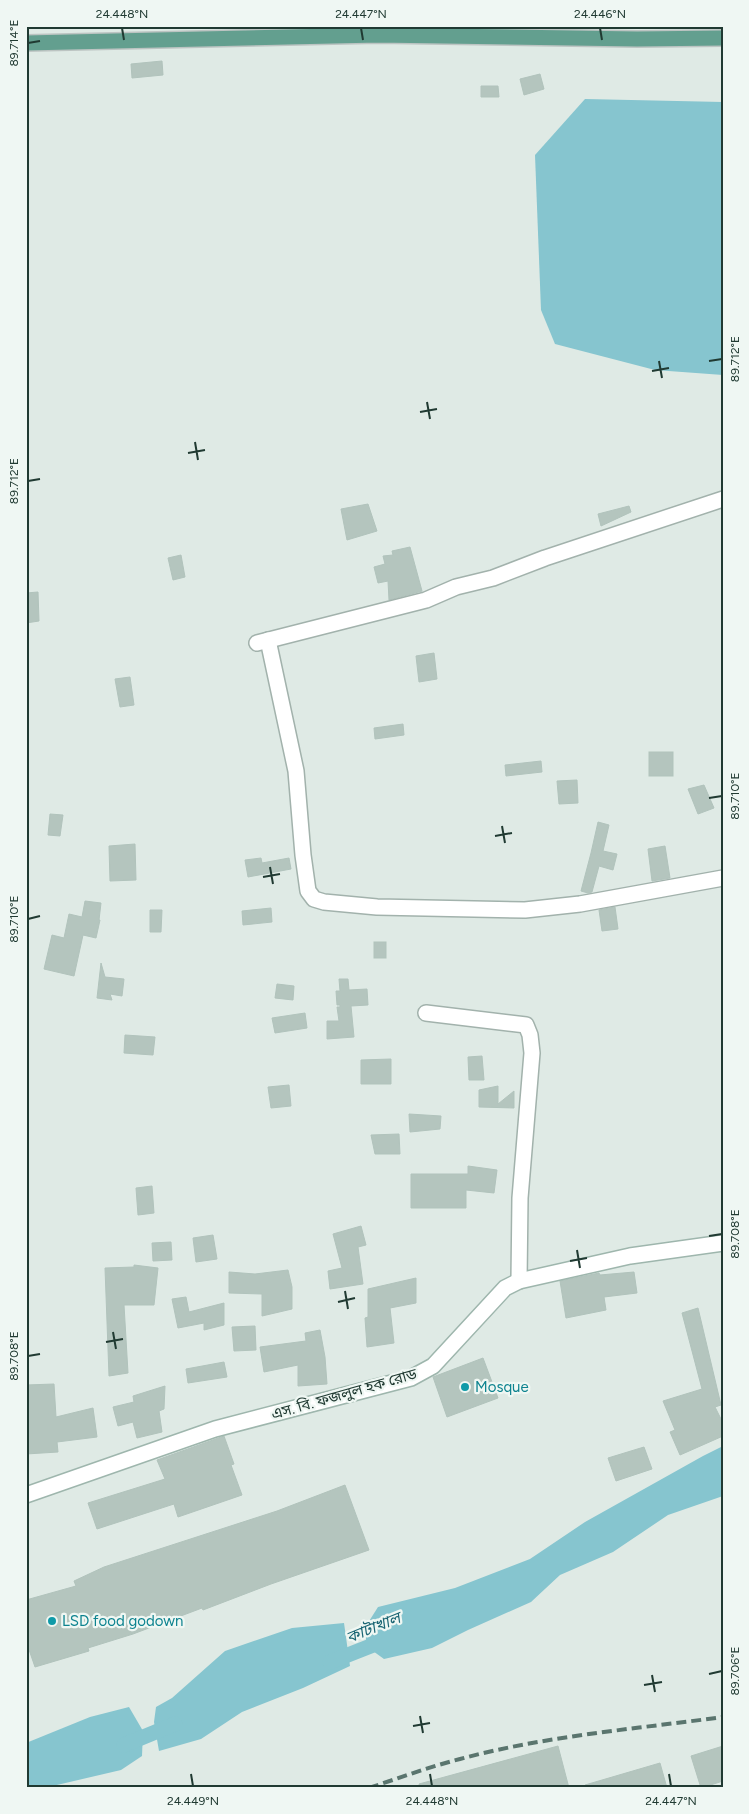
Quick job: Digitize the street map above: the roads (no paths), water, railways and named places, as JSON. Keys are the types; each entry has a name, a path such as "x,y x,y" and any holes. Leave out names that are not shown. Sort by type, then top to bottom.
{"main road":[{"path":"26,43 378,35 637,39 723,38"}],"street":[{"path":"723,499 544,558 493,578 456,587 426,600 262,641 296,771 308,890 314,898 324,902 377,907 525,910 580,904 723,878"},
{"path":"426,1013 526,1025 530,1035 532,1053 520,1198 519,1280"},
{"name":"এস. বি. ফজলুল হক রোড","path":"26,1495 215,1429 411,1378 433,1366 505,1288 519,1280 630,1256 723,1243"}],"water":[{"path":"585,99 723,102 723,375 655,370 555,344 541,310 535,155"},
{"path":"723,1446 723,1496 668,1515 613,1552 560,1575 531,1602 432,1648 384,1659 366,1646 366,1626 378,1607 455,1588 530,1559 585,1522"},
{"path":"344,1623 350,1666 303,1688 242,1712 201,1739 159,1751 154,1722 156,1707 172,1698 225,1651 292,1628"},
{"path":"129,1707 143,1731 142,1756 121,1770 44,1788 26,1788 26,1743 90,1717"}],"waterway":[{"name":"কাটাখাল","path":"330,1662 386,1640"},
{"name":"কাটাখাল","path":"124,1745 175,1724"}],"railway":[{"path":"369,1788 448,1762 525,1744 723,1717"}],"place":[{"name":"Mosque","path":"465,1387"},
{"name":"LSD food godown","path":"52,1621"}]}
